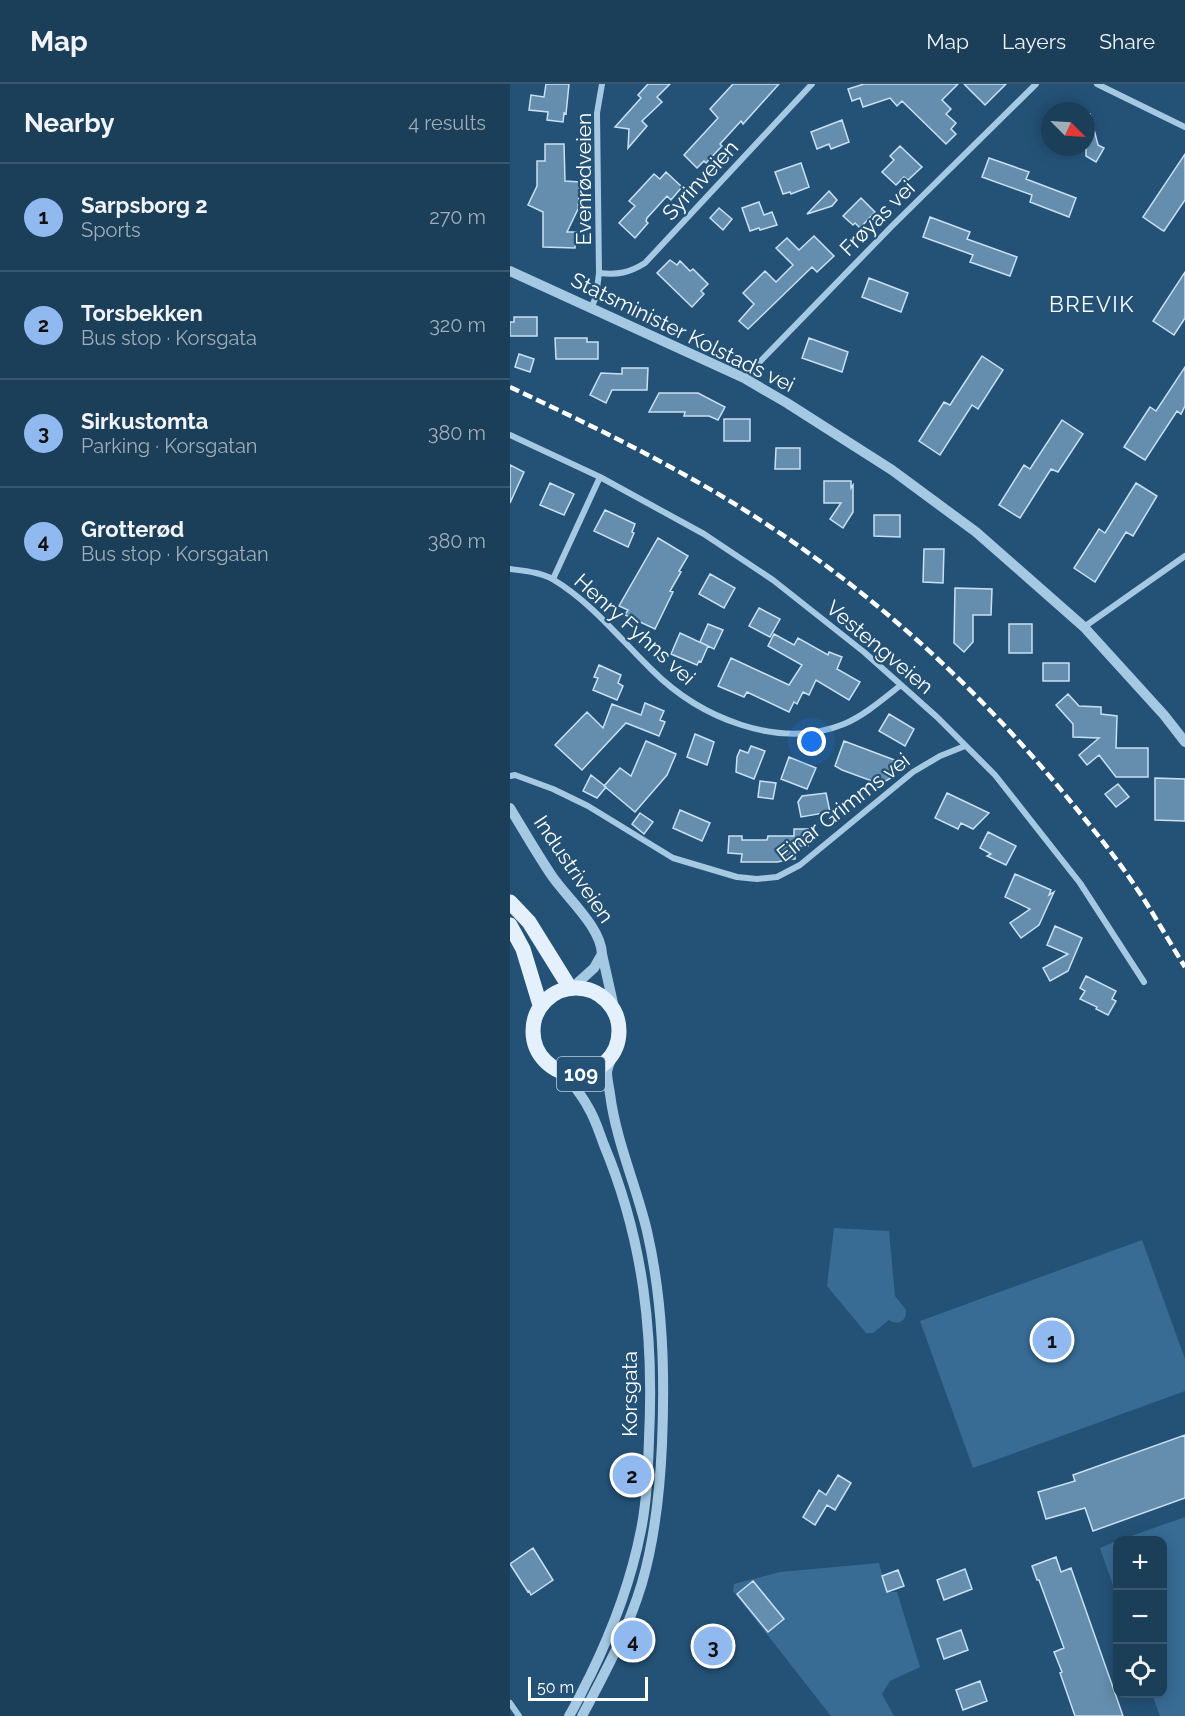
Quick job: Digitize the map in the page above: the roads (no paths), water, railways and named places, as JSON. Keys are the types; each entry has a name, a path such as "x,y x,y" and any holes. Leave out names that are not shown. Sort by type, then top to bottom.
{"main road":[{"path":"510,902 529,922 572,988"},
{"path":"510,925 523,949 540,1005 559,991 586,988 608,1002 615,1012"},
{"name":"109","path":"540,1005 534,1018 532,1032 534,1046 541,1058 552,1068 578,1075 592,1072 604,1065 613,1054 618,1041 619,1026 615,1012"}],"street":[{"name":"Evenrødveien","path":"591,309 596,297 599,273 597,113 602,84"},
{"name":"Syrinveien","path":"599,273 618,275 632,271 645,263 812,84"},
{"name":"Frøyas vei","path":"744,378 892,226 1036,84"},
{"path":"1097,84 1185,127"},
{"name":"Statsminister Kolstads vei","path":"510,271 744,378 788,403 902,477 976,532 1084,627 1164,715 1185,742"},
{"name":"Vestengveien","path":"510,435 600,477 704,534 773,580 864,652 936,717 994,775 1080,883 1144,982"},
{"path":"553,579 600,477"},
{"path":"1084,627 1185,556"},
{"name":"Henry Fyhns vei","path":"510,569 553,579 592,609 653,672 681,695 738,724 764,731 792,734 817,731 843,724 901,685"},
{"name":"Einar Grimms vei","path":"510,776 514,775 553,789 579,801 673,858 737,877 777,878 800,865 913,772 940,756 965,746"},
{"name":"Industriveien","path":"510,808 553,876 602,944 602,954 615,1012"},
{"name":"Industriveien","path":"572,988 594,968 602,954"},
{"name":"Korsgata","path":"582,1716 610,1663 642,1582 660,1485 663,1414 662,1337 657,1283 646,1229 612,1111 607,1071 613,1054"},
{"name":"Korsgata","path":"564,1073 588,1106 618,1181 635,1238 648,1324 650,1415 645,1503 630,1577 597,1662 568,1716"},
{"path":"510,1703 519,1716"}],"railway":[{"path":"510,387 642,452 740,507 793,542 894,620 941,662 1030,753 1128,875 1185,967"}],"place":[{"name":"Sarpsborg 2","path":"1052,1340"},
{"name":"Torsbekken","path":"632,1475"},
{"name":"Grotterød","path":"633,1640"},
{"name":"Sirkustomta","path":"713,1646"}],"district":[{"name":"BREVIK","path":"1092,304"}]}
